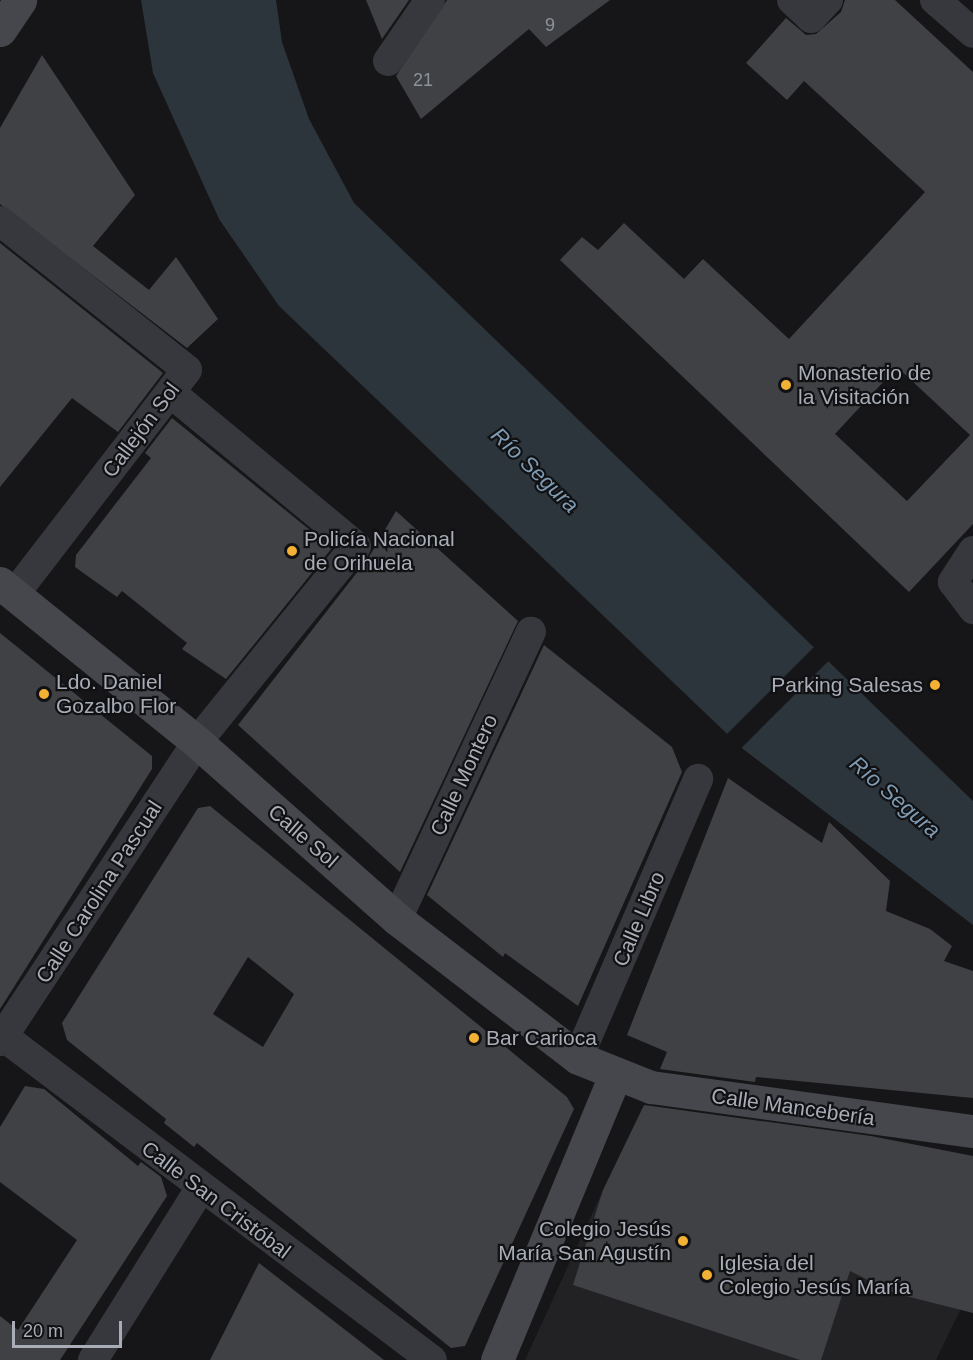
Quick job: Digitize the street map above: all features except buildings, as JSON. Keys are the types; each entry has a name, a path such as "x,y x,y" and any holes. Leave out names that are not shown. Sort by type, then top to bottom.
{"street":[{"path":"0,30 20,0"},
{"path":"388,62 430,0"},
{"path":"792,0 811,18 828,0"},
{"path":"935,0 973,33"},
{"name":"Callejón Sol","path":"0,221 187,370 7,589"},
{"name":"Calle Carolina Pascual","path":"1,1037 197,742 356,546 170,392"},
{"path":"973,551 953,582 973,609"},
{"name":"Calle Sol","path":"7,589 197,742 397,919 578,1058 615,1075"},
{"name":"Calle Montero","path":"397,919 531,632"},
{"name":"Calle Libro","path":"578,1058 698,779"},
{"name":"Calle San Cristóbal","path":"1,1037 200,1189 432,1360"},
{"path":"497,1360 615,1075"},
{"name":"Calle Mancebería","path":"615,1075 651,1087 973,1131"},
{"path":"93,1360 200,1189"}],"shaded area":[{"name":"Colegio Jesús María San Agustín","path":"603,1190 969,1292 936,1360 525,1360"}],"water":[{"name":"Río Segura","path":"141,0 276,0 282,42 309,119 354,203 973,801 973,925 743,749 279,306 219,219 153,73"}],"pier":[{"path":"815,646 829,660 739,751 724,737"}],"place":[{"name":"Monasterio de la Visitación","path":"786,385"},
{"name":"Policía Nacional de Orihuela","path":"292,551"},
{"name":"Parking Salesas","path":"935,685"},
{"name":"Ldo. Daniel Gozalbo Flor","path":"44,694"},
{"name":"Bar Carioca","path":"474,1038"},
{"name":"Colegio Jesús María San Agustín","path":"683,1241"},
{"name":"Iglesia del Colegio Jesús María","path":"707,1275"}]}
